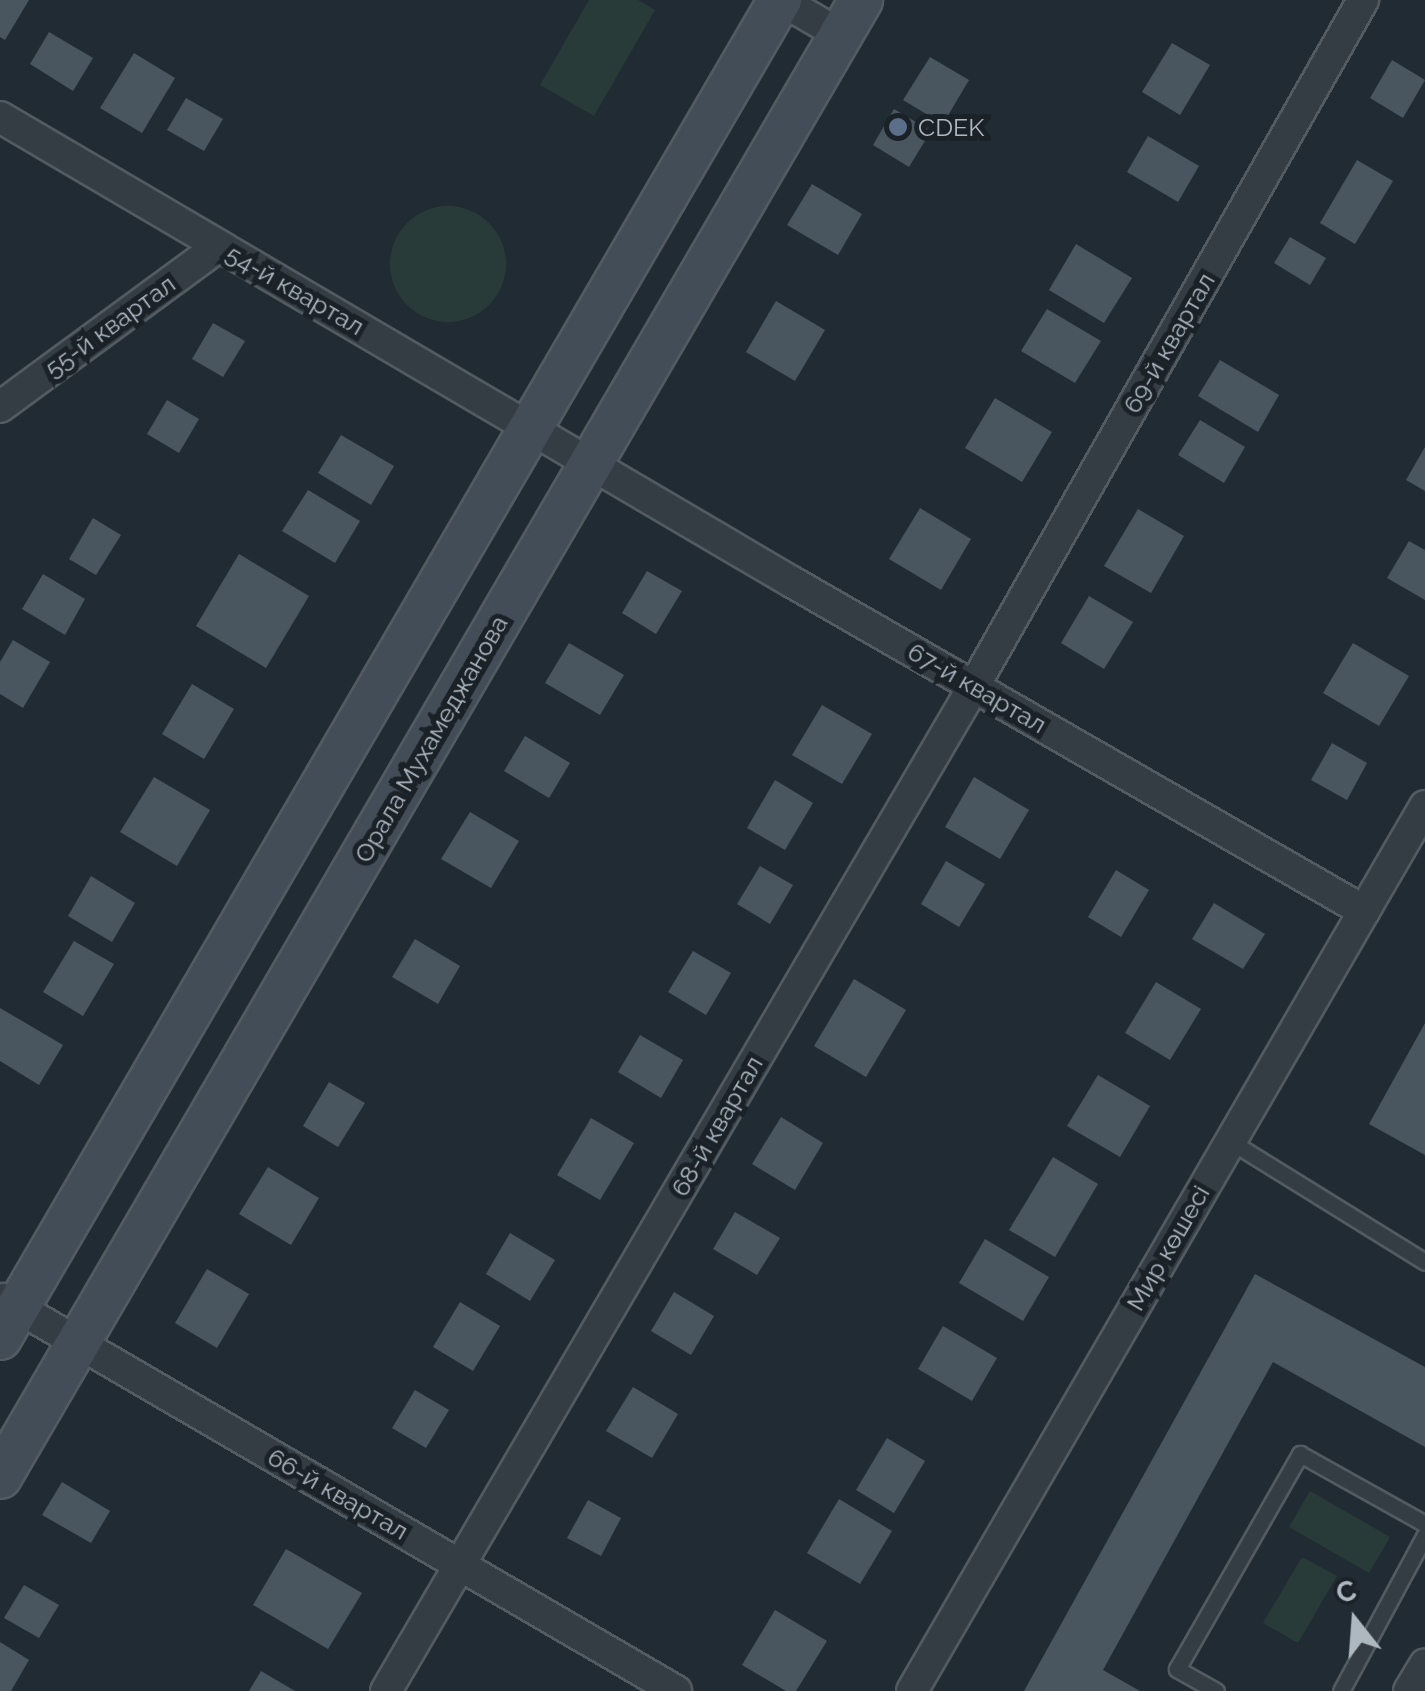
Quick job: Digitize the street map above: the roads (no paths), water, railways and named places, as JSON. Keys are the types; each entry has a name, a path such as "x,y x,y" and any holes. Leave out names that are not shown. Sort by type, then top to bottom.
{"street":[{"path":"6,1314 781,0 851,17"},
{"name":"69-й квартал","path":"974,686 1363,0"},
{"name":"Орала Мухамеджанова","path":"0,1477 851,17"},
{"name":"54-й квартал","path":"0,116 591,464"},
{"name":"55-й квартал","path":"0,406 220,246"},
{"name":"67-й квартал","path":"591,464 1364,911"},
{"name":"68-й квартал","path":"386,1691 974,686"},
{"name":"Мир көшесі","path":"912,1691 1425,806"},
{"name":"66-й квартал","path":"6,1314 78,1343 676,1691"},
{"path":"1409,1691 1425,1664"}],"lane":[{"path":"1230,1141 1425,1262"},
{"path":"1216,1691 1177,1670 1300,1454 1425,1524"},
{"path":"1340,1691 1425,1535"}],"place":[{"name":"CDEK","path":"898,127"}]}
